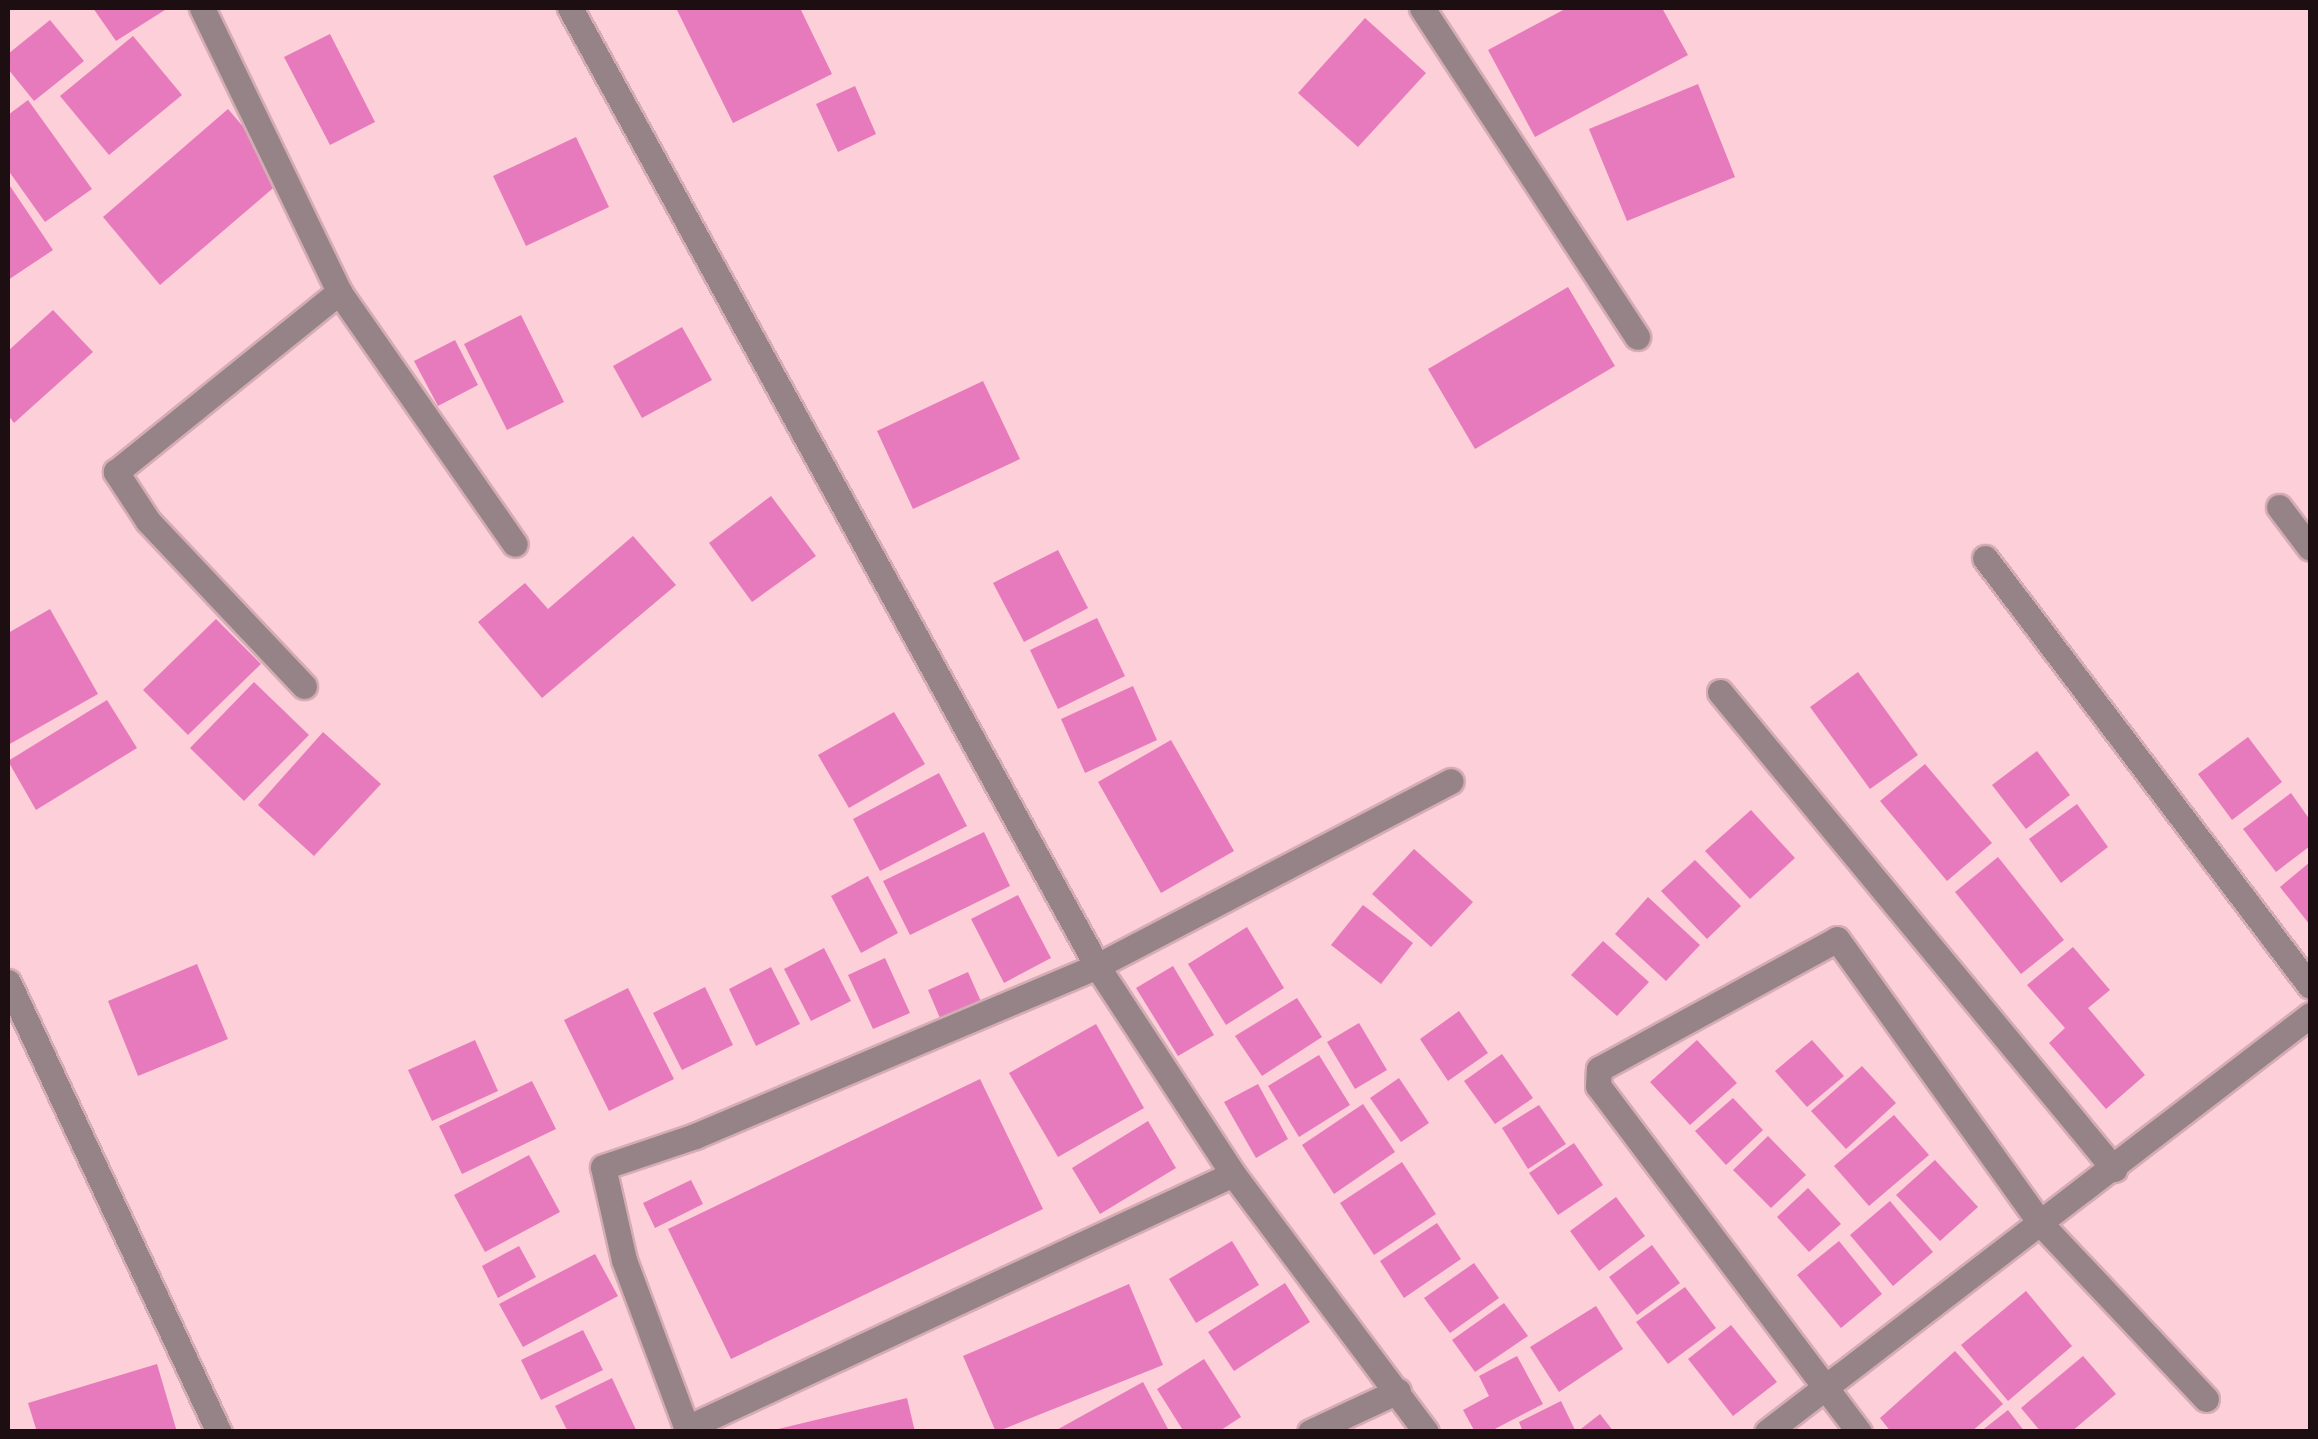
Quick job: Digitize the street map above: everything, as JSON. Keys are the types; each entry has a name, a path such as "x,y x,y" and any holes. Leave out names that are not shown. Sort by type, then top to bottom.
{"street":[{"path":"202,8 338,292 515,544"},
{"path":"570,8 1097,966 1233,1174 1426,1432"},
{"path":"1422,8 1636,337"},
{"path":"304,686 148,521 116,472 338,292"},
{"path":"2279,507 2310,548"},
{"path":"1985,558 2310,986"},
{"path":"1720,692 2114,1169"},
{"path":"1233,1174 687,1430 624,1260 603,1167 695,1136 1097,966 1451,782"},
{"path":"1859,1432 1616,1115 1598,1086 1599,1069 1837,939 2042,1225 2206,1400"},
{"path":"8,982 219,1432"},
{"path":"1766,1432 2042,1225 2310,1015"},
{"path":"1310,1432 1398,1392"}],"building":[{"path":"93,8 168,8 116,41"},
{"path":"676,8 800,8 832,74 733,123"},
{"path":"1567,8 1662,8 1688,55 1535,137 1488,50"},
{"path":"1365,18 1426,73 1358,147 1298,93"},
{"path":"50,20 84,61 34,101 8,69 8,54"},
{"path":"330,34 375,122 330,145 284,57"},
{"path":"133,36 182,95 109,155 60,96"},
{"path":"1698,84 1735,177 1627,221 1589,129"},
{"path":"855,86 876,134 838,152 816,104"},
{"path":"28,100 92,189 45,222 8,170 8,115"},
{"path":"228,109 286,177 160,285 103,217"},
{"path":"576,137 609,207 526,246 493,176"},
{"path":"8,183 53,250 8,280"},
{"path":"1568,287 1615,366 1475,449 1428,369"},
{"path":"53,310 93,352 14,423 8,415 8,351"},
{"path":"521,315 564,402 507,430 464,344"},
{"path":"682,327 712,380 642,418 613,366"},
{"path":"455,340 478,385 438,406 414,361"},
{"path":"983,381 1020,459 913,509 877,431"},
{"path":"771,496 816,556 752,602 709,543"},
{"path":"633,536 676,585 542,698 478,622 525,583 548,609"},
{"path":"1058,550 1088,608 1024,642 993,583"},
{"path":"50,609 98,694 8,745 8,633"},
{"path":"1097,618 1125,676 1058,709 1030,650"},
{"path":"216,619 261,664 188,735 143,690"},
{"path":"1858,672 1918,755 1870,789 1810,707"},
{"path":"254,682 309,735 244,801 190,748"},
{"path":"1133,686 1157,740 1085,773 1061,719"},
{"path":"107,700 137,748 36,810 8,761"},
{"path":"894,712 925,764 849,808 818,755"},
{"path":"323,732 381,784 314,856 258,805"},
{"path":"2248,737 2282,782 2232,820 2198,774"},
{"path":"1171,740 1234,851 1161,893 1098,782"},
{"path":"2037,751 2070,795 2026,829 1992,785"},
{"path":"1925,764 1992,843 1947,881 1880,801"},
{"path":"939,773 967,826 880,871 853,819"},
{"path":"2291,793 2310,820 2310,846 2276,872 2243,829"},
{"path":"2077,804 2108,847 2061,883 2029,839"},
{"path":"1751,810 1795,858 1750,899 1705,851"},
{"path":"984,832 1010,886 910,935 883,881"},
{"path":"1414,849 1473,902 1431,947 1372,894"},
{"path":"1998,857 2064,940 2021,974 1955,892"},
{"path":"1695,860 1741,906 1707,939 1661,891"},
{"path":"2310,862 2310,925 2280,887"},
{"path":"868,876 898,933 861,953 831,896"},
{"path":"1018,895 1051,958 1004,983 971,919"},
{"path":"1648,897 1700,945 1666,981 1615,934"},
{"path":"1363,905 1413,943 1381,984 1331,945"},
{"path":"1247,927 1284,988 1226,1025 1188,964"},
{"path":"1603,941 1649,982 1617,1016 1571,975"},
{"path":"2073,947 2110,990 2088,1008 2145,1075 2106,1109 2049,1043 2065,1028 2027,985"},
{"path":"824,948 851,1001 811,1021 784,969"},
{"path":"885,958 910,1013 873,1029 848,975"},
{"path":"197,964 228,1039 138,1076 108,1001"},
{"path":"1173,966 1214,1035 1178,1056 1136,988"},
{"path":"771,967 800,1024 756,1046 729,989"},
{"path":"968,972 983,1006 943,1025 928,990"},
{"path":"705,987 733,1045 682,1070 653,1013"},
{"path":"628,988 674,1079 609,1111 564,1020"},
{"path":"1297,998 1322,1037 1262,1076 1235,1036"},
{"path":"1459,1011 1488,1053 1448,1081 1420,1039"},
{"path":"1359,1023 1387,1070 1355,1089 1327,1042"},
{"path":"1096,1024 1144,1108 1058,1157 1009,1073"},
{"path":"475,1040 498,1091 432,1121 408,1070"},
{"path":"1697,1040 1737,1083 1690,1125 1650,1082"},
{"path":"1812,1040 1844,1076 1807,1107 1775,1071"},
{"path":"1502,1054 1533,1098 1495,1124 1464,1081"},
{"path":"1319,1055 1350,1105 1299,1137 1268,1086"},
{"path":"1862,1066 1896,1103 1846,1149 1811,1111"},
{"path":"1399,1078 1429,1123 1401,1142 1370,1098"},
{"path":"980,1079 1043,1209 731,1359 668,1229"},
{"path":"532,1081 556,1129 462,1174 439,1126"},
{"path":"1258,1084 1288,1139 1256,1158 1224,1102"},
{"path":"1733,1098 1763,1130 1726,1165 1695,1131"},
{"path":"1363,1104 1395,1152 1334,1194 1302,1145"},
{"path":"1539,1105 1566,1144 1528,1169 1502,1128"},
{"path":"1894,1115 1929,1155 1869,1206 1834,1166"},
{"path":"1148,1121 1176,1168 1100,1214 1072,1168"},
{"path":"1768,1136 1806,1175 1771,1208 1733,1170"},
{"path":"1574,1143 1603,1185 1558,1215 1529,1173"},
{"path":"529,1155 560,1212 485,1252 454,1195"},
{"path":"1935,1160 1978,1207 1940,1241 1896,1195"},
{"path":"1402,1162 1436,1214 1374,1255 1340,1203"},
{"path":"691,1180 703,1204 655,1228 643,1203"},
{"path":"1808,1188 1841,1224 1809,1252 1777,1217"},
{"path":"1616,1197 1645,1236 1599,1271 1570,1231"},
{"path":"1890,1201 1933,1252 1893,1286 1850,1235"},
{"path":"1437,1223 1461,1259 1404,1298 1380,1261"},
{"path":"1232,1241 1259,1285 1196,1323 1169,1279"},
{"path":"1839,1241 1882,1294 1841,1328 1797,1275"},
{"path":"1652,1245 1680,1283 1637,1315 1609,1277"},
{"path":"519,1246 536,1277 498,1298 482,1266"},
{"path":"595,1254 618,1296 523,1347 499,1304"},
{"path":"1474,1263 1499,1298 1450,1333 1424,1298"},
{"path":"1285,1283 1310,1322 1234,1371 1208,1332"},
{"path":"1129,1284 1163,1365 996,1432 963,1356"},
{"path":"1685,1287 1716,1328 1668,1364 1636,1322"},
{"path":"2026,1291 2072,1346 2008,1401 1961,1345"},
{"path":"1504,1303 1528,1336 1475,1372 1452,1340"},
{"path":"1596,1306 1623,1349 1559,1392 1530,1347"},
{"path":"1731,1325 1777,1382 1733,1416 1688,1359"},
{"path":"583,1330 603,1370 541,1400 521,1360"},
{"path":"1955,1351 2003,1404 1971,1432 1891,1432 1880,1418"},
{"path":"1517,1356 1543,1404 1489,1432 1475,1432 1463,1410 1489,1396 1479,1376"},
{"path":"2083,1356 2116,1394 2071,1432 2041,1432 2021,1408"},
{"path":"1204,1359 1241,1417 1218,1432 1184,1432 1157,1389"},
{"path":"157,1364 177,1432 37,1432 28,1403"},
{"path":"612,1378 637,1432 568,1432 555,1406"},
{"path":"1143,1382 1168,1429 1053,1432"},
{"path":"907,1398 915,1432 774,1432 774,1430"},
{"path":"1561,1401 1575,1430 1523,1432 1519,1422"},
{"path":"2008,1410 2025,1432 1980,1432"},
{"path":"1600,1414 1614,1432 1577,1432"}]}
